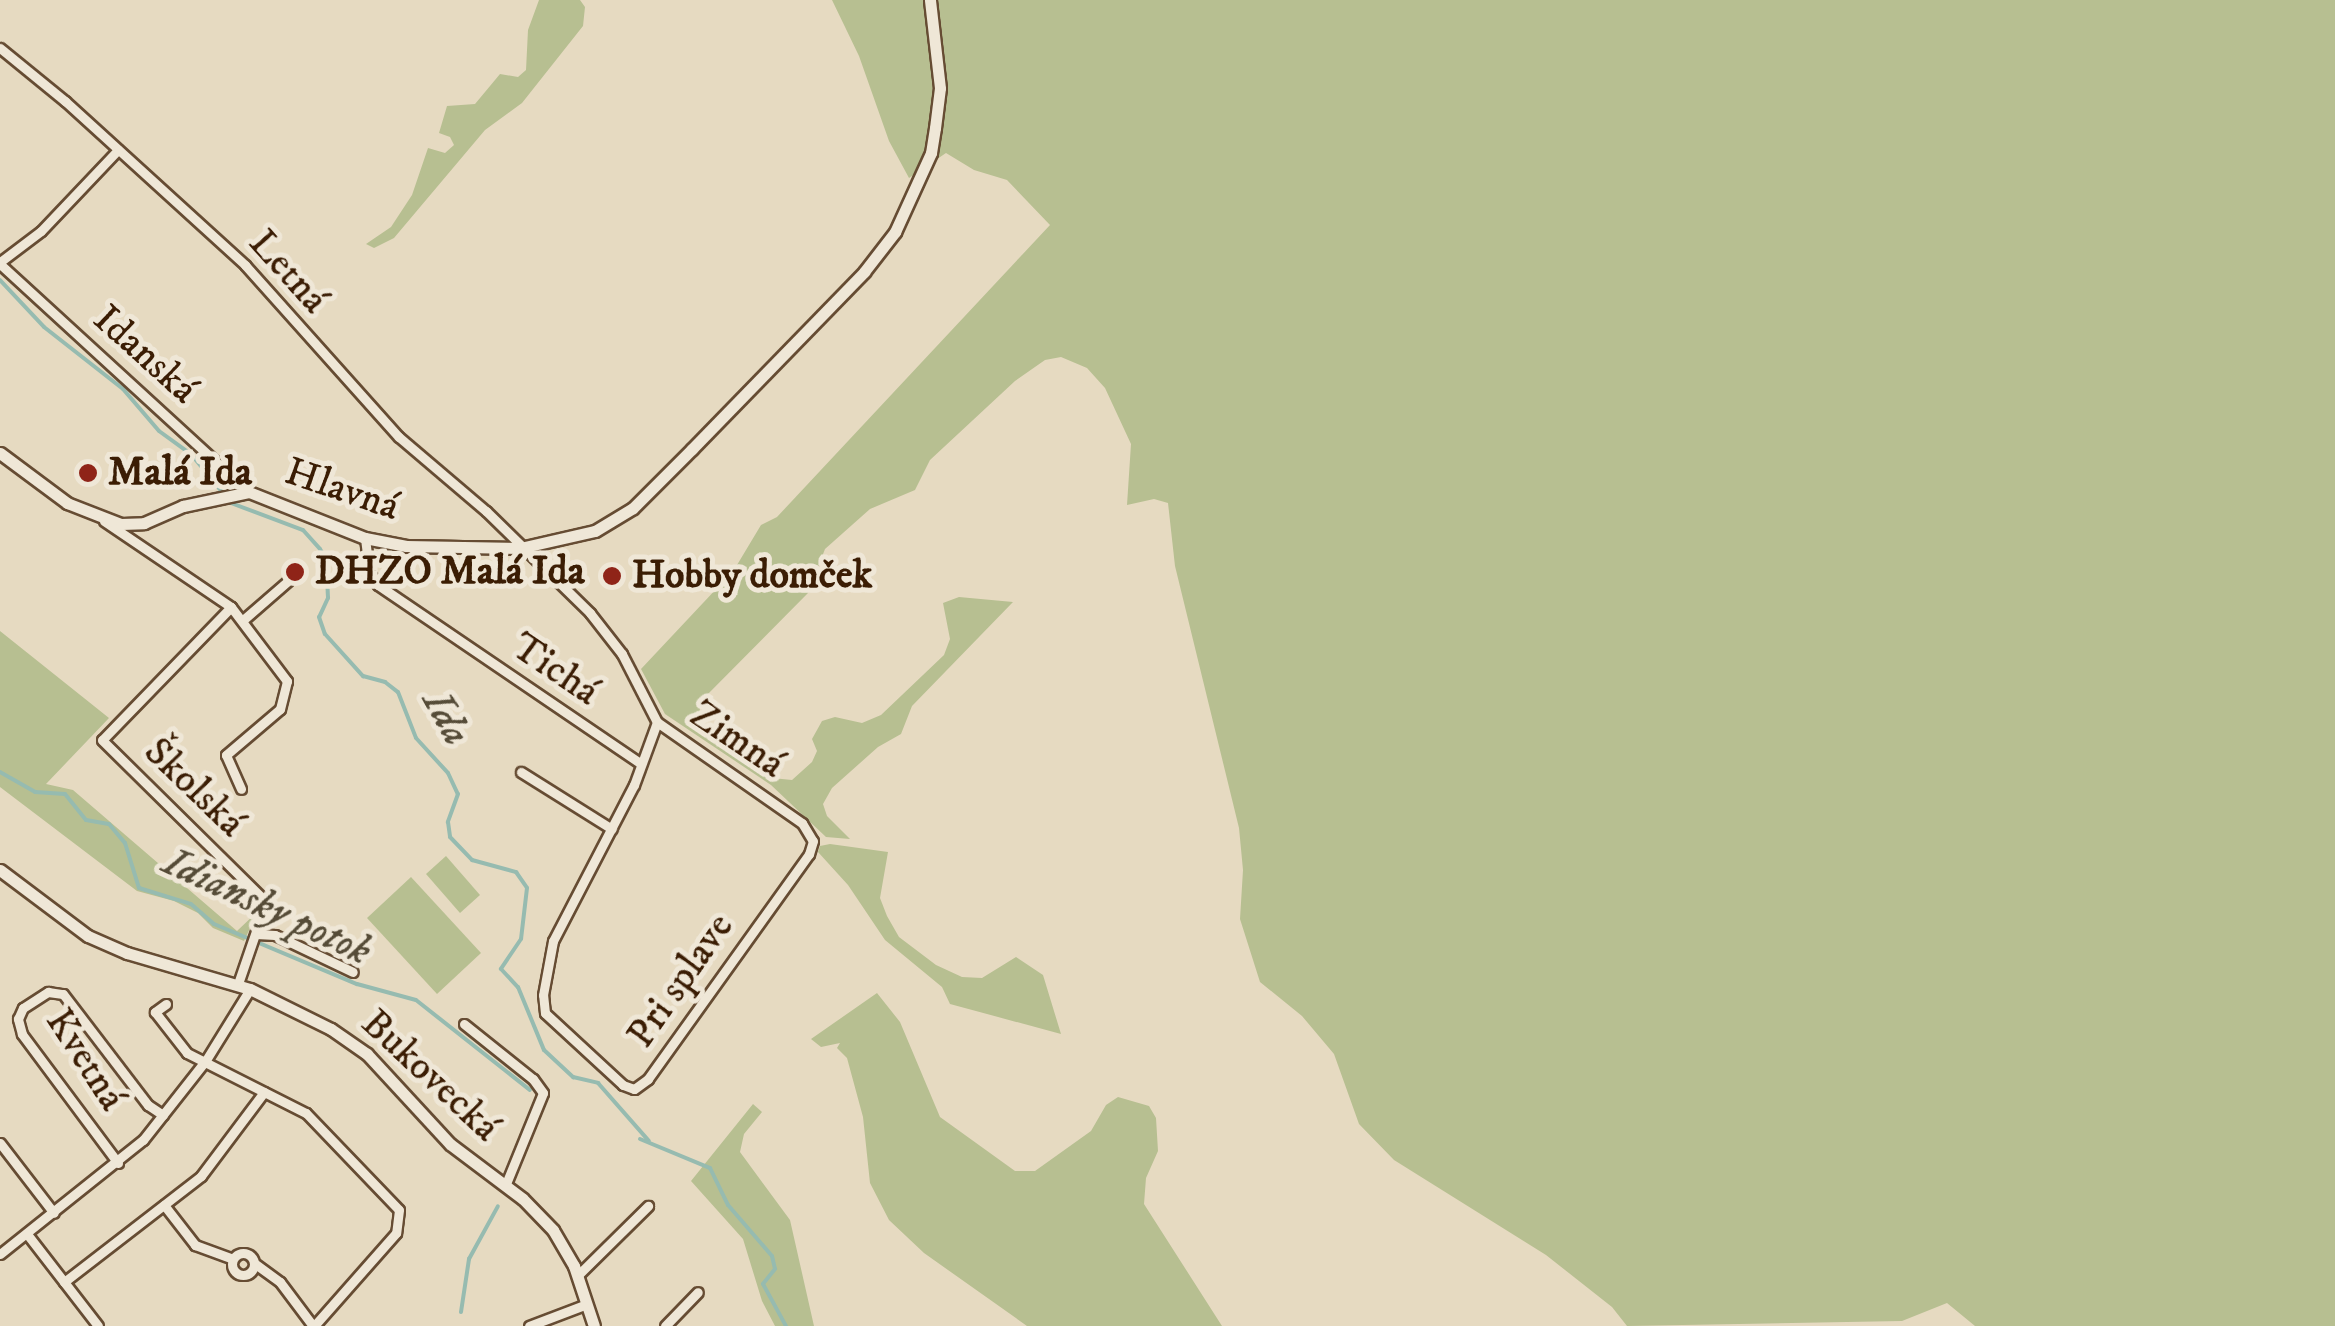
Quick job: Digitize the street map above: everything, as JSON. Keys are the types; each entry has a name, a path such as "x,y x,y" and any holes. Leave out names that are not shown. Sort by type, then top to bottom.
{"main road":[{"name":"Hlavná","path":"0,453 68,503 104,521 132,525 214,498 249,492 365,538 435,549 520,548 571,539 614,520 709,431 864,272 912,203 931,153 940,88 930,0"},
{"name":"Bukovecká","path":"0,870 88,936 127,953 244,986 354,1044 388,1074 450,1144 542,1217 576,1271 594,1326"}],"street":[{"name":"Letná","path":"0,48 244,265 399,437 486,511 520,548"},
{"path":"0,263 41,231 118,150"},
{"name":"Idanská","path":"0,263 249,492"},
{"name":"Školská","path":"104,521 231,608 284,675 287,692 280,709 226,755 241,789"},
{"path":"132,525 134,542"},
{"name":"Tichá","path":"365,538 370,573 378,585 641,764"},
{"name":"Zimná","path":"520,548 602,627 638,680 656,722 792,814 812,842"},
{"path":"244,620 288,581"},
{"name":"Školská","path":"0,1254 118,1163 163,1115 206,1060 244,986 251,947 267,906 264,899 102,740 231,608"},
{"name":"Pri splave","path":"656,722 612,829 553,941 546,970 545,1013 623,1085 634,1089 648,1079 808,854 812,842"},
{"path":"521,772 612,829"},
{"path":"256,934 285,939 352,972"},
{"name":"Kvetná","path":"118,1163 22,1034 18,1020 23,1008 48,992 63,994 148,1105 163,1115"},
{"path":"166,1004 156,1012 187,1053 312,1118 388,1195 400,1216 396,1233 313,1326 280,1282 246,1254 234,1267 232,1287"},
{"path":"464,1024 532,1079 543,1093 505,1186"},
{"path":"64,1282 213,1163 264,1092"},
{"path":"0,1142 54,1213"},
{"path":"164,1205 195,1245 248,1274 254,1263"},
{"path":"576,1271 648,1206"},
{"path":"27,1234 98,1326"},
{"path":"220,1267 234,1267"},
{"path":"665,1326 698,1292"},
{"path":"528,1325 587,1304"}],"green space":[{"path":"539,0 580,0 585,7 583,26 522,103 485,130 394,238 374,248 366,244 391,227 412,195 428,148 445,153 454,145 450,137 439,133 447,106 475,104 500,74 518,77 526,70 528,30"},
{"path":"832,0 2335,0 2335,1326 1975,1326 1947,1303 1902,1321 1627,1326 1612,1307 1546,1255 1394,1160 1359,1124 1334,1054 1302,1016 1260,982 1240,919 1243,870 1239,828 1175,566 1168,503 1154,499 1127,505 1131,444 1105,388 1087,368 1061,357 1045,360 1015,381 930,460 915,490 870,509 825,549 808,593 701,701 699,715 709,732 772,778 792,780 812,762 817,751 812,739 822,721 835,717 862,723 881,715 944,655 950,639 943,603 959,597 1013,602 912,706 901,734 878,747 832,788 823,804 827,816 850,839 826,837 771,785 665,714 641,669 734,570 761,525 777,517 1050,225 1007,180 974,170 946,153 909,178 889,141 859,56"},
{"path":"0,631 109,718 46,784 73,790 237,931 258,911 244,941 213,928 198,913 174,901 137,891 0,787"},
{"path":"820,846 888,852 880,898 887,916 899,937 936,965 962,977 982,978 1016,957 1043,975 1061,1034 950,1004 942,987 885,940 848,885 818,852"},
{"path":"446,856 480,895 460,913 426,874"},
{"path":"411,877 481,953 437,994 367,918"},
{"path":"877,993 900,1022 940,1117 1015,1171 1035,1171 1091,1131 1106,1105 1118,1097 1149,1106 1156,1118 1158,1151 1146,1178 1144,1204 1222,1326 1027,1326 924,1253 889,1220 870,1183 863,1117 847,1058 837,1048 840,1043 821,1047 811,1039"},
{"path":"753,1104 762,1112 744,1134 740,1152 790,1220 814,1326 775,1326 762,1301 743,1239 691,1181"}],"waterway":[{"name":"Ida","path":"0,280 44,327 123,389 159,431 191,454 231,503 303,530 320,549 326,559 328,598 319,617 325,634 363,676 385,682 398,692 416,738 448,773 458,794 448,822 450,837 472,860 516,872 527,888 521,939 501,969 518,987 544,1050 573,1077 598,1083 649,1141"},
{"name":"Idiansky potok","path":"0,772 35,792 65,794 86,820 109,824 125,843 139,888 191,904 214,924 357,984 416,1000 530,1090"},
{"name":"Ida","path":"640,1139 710,1168 728,1205 772,1256 775,1269 763,1284 786,1326"},
{"name":"Idiansky potok","path":"461,1312 469,1259 498,1206"}],"place":[{"name":"Malá Ida","path":"88,473"},
{"name":"DHZO Malá Ida","path":"295,572"},
{"name":"Hobby domček","path":"612,576"}]}
